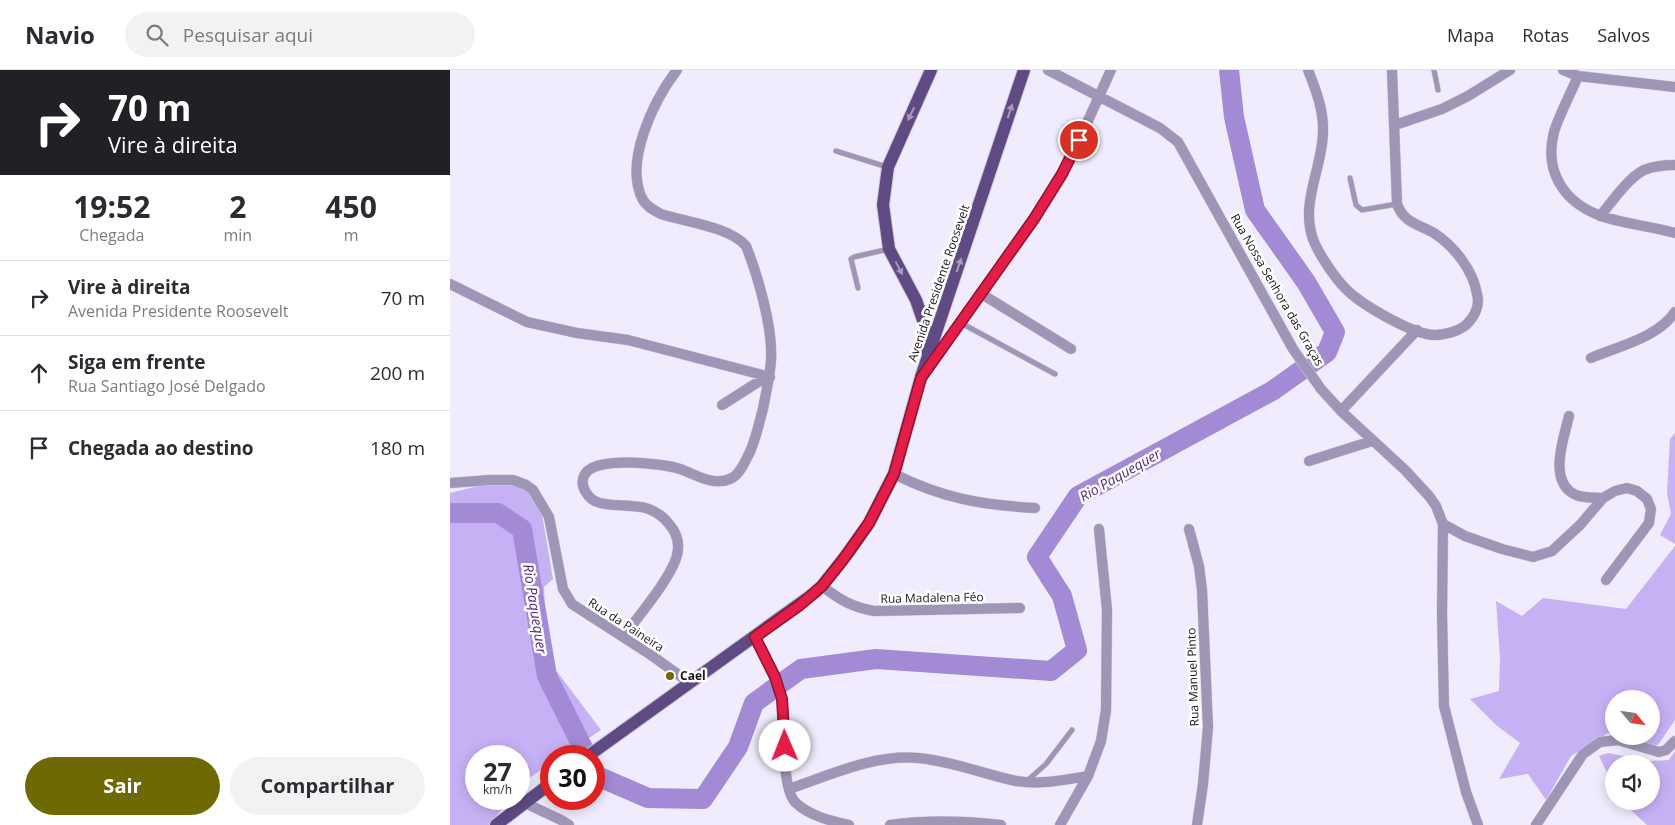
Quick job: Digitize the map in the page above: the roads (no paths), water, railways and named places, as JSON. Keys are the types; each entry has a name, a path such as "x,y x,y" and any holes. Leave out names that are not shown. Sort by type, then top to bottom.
{"main road":[{"path":"931,70 888,167 883,205 889,249 916,300 924,311 934,315 939,312 948,298"},
{"name":"Avenida Presidente Roosevelt","path":"604,745 800,605 822,586 869,523 894,474 921,378 1024,70"},
{"path":"916,300 926,329 926,349 921,378"},
{"path":"530,799 540,791"},
{"path":"496,825 507,821 518,810"}],"street":[{"path":"623,637 672,569 677,556 678,540 675,530 654,511 629,505 598,502 590,497 584,489 582,480 585,473 589,469 609,464 645,463 680,469 710,481 723,481 732,478 742,467 754,443 771,358 770,338 762,295 746,246 741,240 730,234 661,214 651,209 643,200 639,189 636,179 637,156 641,141 654,109 676,70"},
{"name":"Rua Nossa Senhora das Graças","path":"1048,70 1160,128 1178,142 1293,349 1320,389 1372,441 1405,470 1429,496 1443,524 1442,623 1444,706 1466,792 1478,825"},
{"path":"921,378 1034,219 1053,189 1071,158 1111,70"},
{"path":"1308,70 1317,93 1323,132 1310,198 1310,230 1315,245 1344,288 1368,307 1417,330 1435,335 1463,328 1472,319 1476,311 1478,304 1477,293 1468,269 1456,250 1435,234 1405,218 1400,212 1397,204 1392,70"},
{"path":"1395,125 1442,109 1468,96 1510,70"},
{"path":"1563,70 1578,76 1675,87"},
{"path":"1578,76 1554,132 1550,153 1554,173 1566,192 1582,207 1600,216 1675,233"},
{"path":"1600,216 1631,180 1643,170 1657,166 1675,165"},
{"path":"450,284 527,322 577,333 628,340 768,377"},
{"path":"980,293 1071,349"},
{"path":"1591,358 1663,327 1675,312"},
{"path":"1341,411 1417,330"},
{"path":"722,405 768,377"},
{"path":"1569,416 1558,465 1561,478 1567,489 1576,495 1603,498"},
{"path":"1309,461 1372,441"},
{"path":"894,474 920,487 946,496 982,503 1035,508"},
{"name":"Rua da Paineira","path":"450,483 513,480 533,490 549,517 563,589 572,604 690,683"},
{"path":"1443,524 1465,536 1502,549 1533,557 1552,551 1580,525 1603,498 1615,491 1627,488 1637,491 1646,499 1651,509 1649,523 1606,580"},
{"path":"1060,825 1088,776 1101,741 1106,710 1107,610 1099,529"},
{"name":"Rua Manuel Pinto","path":"1189,529 1199,566 1202,590 1208,726 1197,825"},
{"name":"Rua Madalena Féo","path":"822,586 846,603 874,611 1020,608"},
{"path":"755,637 780,691 783,710 786,774 789,789 795,802 808,812 849,825"},
{"path":"1536,825 1583,754 1600,742 1618,740 1659,752 1666,750 1675,741"},
{"path":"789,789 864,764 900,757 934,760 1017,781 1063,781 1088,776"},
{"path":"530,805 569,825"},
{"path":"890,825 911,822 930,824 975,822 1001,825"}],"lane":[{"path":"1434,70 1438,90"},
{"path":"836,151 888,167"},
{"path":"1350,178 1358,208 1362,210 1397,204"},
{"path":"858,288 852,259 889,249"},
{"path":"960,323 1055,374"},
{"path":"1026,781 1046,764 1072,730"}],"waterway":[{"name":"Rio Paquequer","path":"605,779 648,798 703,799 738,747 754,703 801,669 876,659 1051,671 1077,650 1062,596 1037,557 1078,496 1272,391 1327,352 1335,332 1306,282 1255,210 1234,117 1229,70"},
{"name":"Rio Paquequer","path":"450,513 498,513 522,529 547,676 582,745"}],"place":[{"name":"Cael","path":"670,676"}]}
